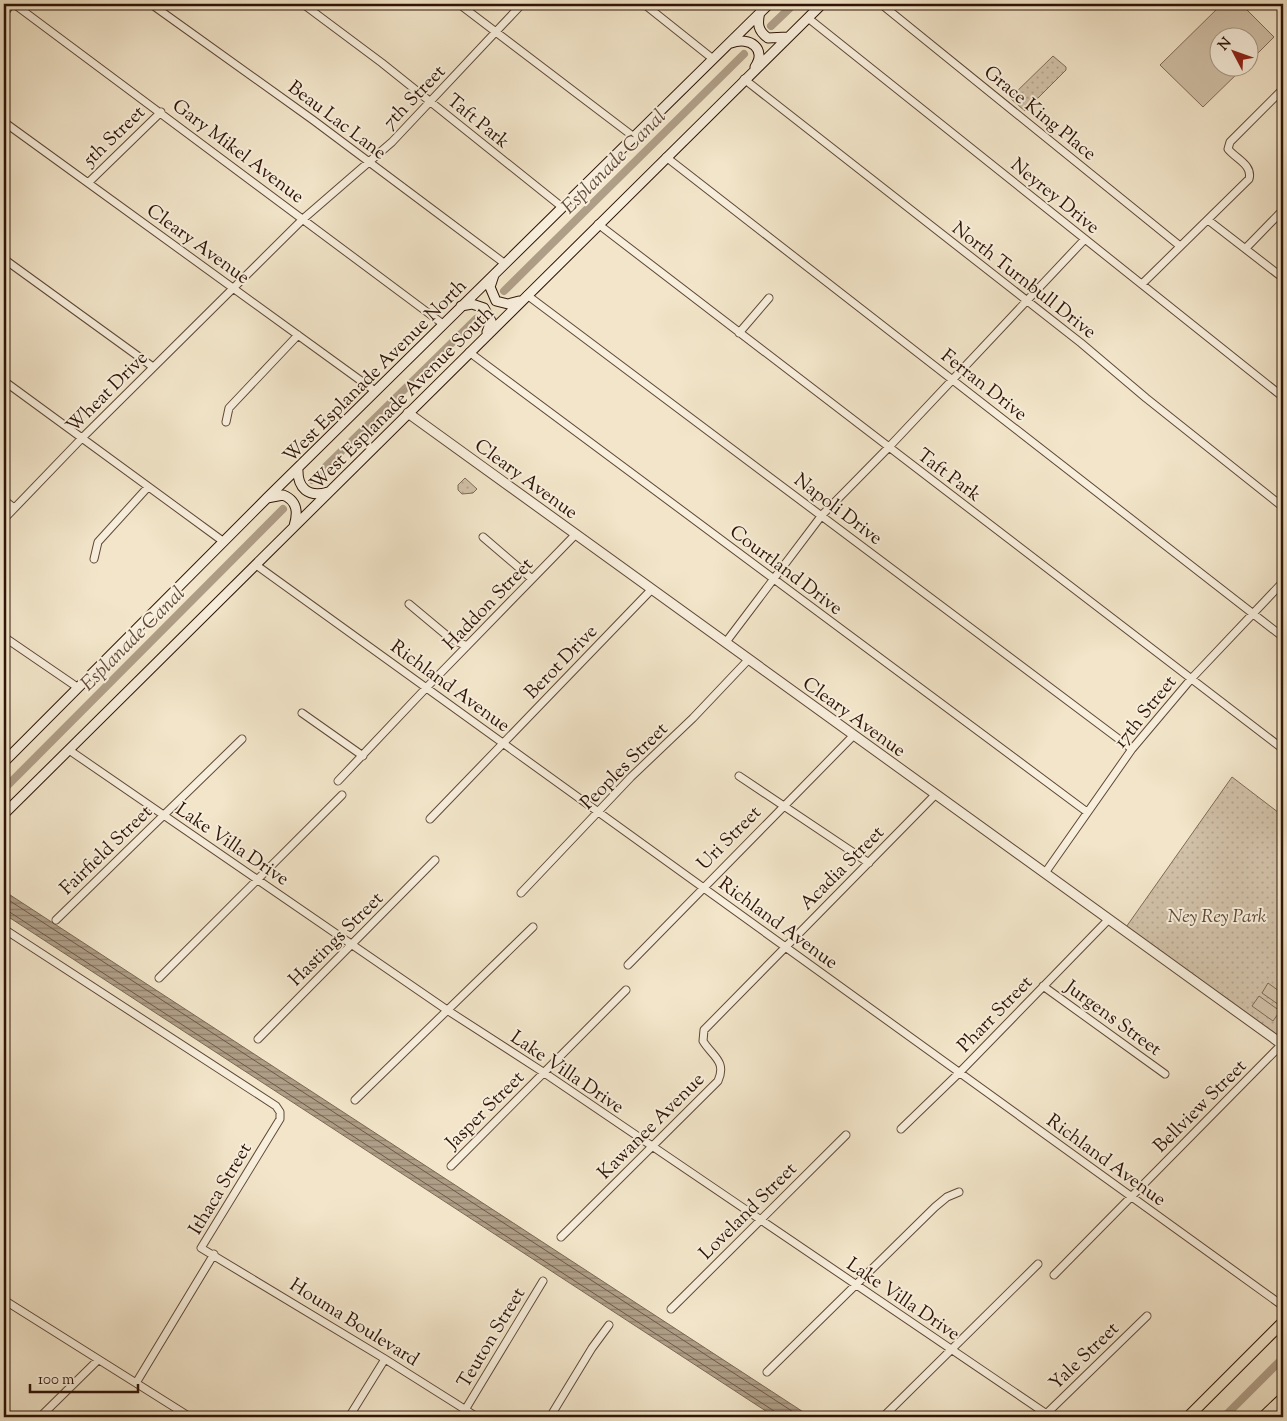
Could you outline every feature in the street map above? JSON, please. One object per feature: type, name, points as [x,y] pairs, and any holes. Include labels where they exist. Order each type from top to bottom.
[{"type":"main road","name":"West Esplanade Avenue North","points":[[4,762],[442,324],[769,4]]},
{"type":"main road","name":"West Esplanade Avenue South","points":[[4,814],[744,79],[822,4]]},
{"type":"main road","points":[[760,12],[758,23],[763,34],[768,38],[788,36]]},
{"type":"main road","points":[[730,43],[741,39],[752,42],[757,49],[758,56],[758,63],[754,70]]},
{"type":"main road","points":[[495,272],[490,287],[496,301],[508,304],[524,298]]},
{"type":"main road","points":[[461,306],[472,304],[484,308],[491,321],[486,335]]},
{"type":"main road","name":"Cleary Avenue","points":[[408,413],[1283,1045]]},
{"type":"main road","points":[[298,468],[298,478],[303,489],[311,494],[328,492]]},
{"type":"main road","points":[[267,498],[276,494],[283,495],[294,502],[296,509],[294,526]]},
{"type":"main road","points":[[1188,1417],[1283,1322]]},
{"type":"main road","points":[[1268,1337],[1283,1331]]},
{"type":"main road","points":[[1264,1417],[1283,1398]]},
{"type":"street","points":[[4,14],[13,4]]},
{"type":"street","name":"Gary Mikel Avenue","points":[[13,4],[161,112],[442,324]]},
{"type":"street","name":"Beau Lac Lane","points":[[151,4],[313,120],[504,263]]},
{"type":"street","name":"Taft Park","points":[[303,4],[562,207]]},
{"type":"street","points":[[459,4],[634,137]]},
{"type":"street","name":"7th Street","points":[[234,288],[303,219],[368,162],[430,102],[522,4]]},
{"type":"street","points":[[644,4],[713,59]]},
{"type":"street","name":"Grace King Place","points":[[881,4],[1180,246]]},
{"type":"street","name":"Neyrey Drive","points":[[808,18],[1283,398]]},
{"type":"street","name":"North Turnbull Drive","points":[[744,79],[1026,301],[1283,507]]},
{"type":"street","points":[[1142,284],[1250,179],[1251,173],[1248,167],[1228,149],[1230,142],[1283,89]]},
{"type":"street","name":"5th Street","points":[[89,182],[161,112]]},
{"type":"street","name":"Cleary Avenue","points":[[4,122],[375,391]]},
{"type":"street","name":"Ferran Drive","points":[[666,157],[1283,637]]},
{"type":"street","points":[[1246,248],[1283,210]]},
{"type":"street","points":[[1208,220],[1283,278]]},
{"type":"street","name":"Taft Park","points":[[598,224],[1283,749]]},
{"type":"street","points":[[726,642],[822,515],[889,447],[1085,239]]},
{"type":"street","points":[[4,259],[153,367]]},
{"type":"street","name":"Wheat Drive","points":[[4,519],[82,438],[234,288]]},
{"type":"street","name":"Napoli Drive","points":[[524,298],[822,515],[1132,748]]},
{"type":"street","points":[[739,332],[769,298]]},
{"type":"street","points":[[226,422],[229,408],[298,334]]},
{"type":"street","name":"Courtland Drive","points":[[469,352],[1086,812]]},
{"type":"street","points":[[4,381],[224,542]]},
{"type":"street","points":[[94,559],[98,542],[148,487]]},
{"type":"street","points":[[4,500],[14,508]]},
{"type":"street","name":"Haddon Street","points":[[338,781],[576,534]]},
{"type":"street","points":[[483,537],[532,579]]},
{"type":"street","name":"Richland Avenue","points":[[256,565],[1283,1306]]},
{"type":"street","name":"17th Street","points":[[1045,873],[1132,748],[1191,679],[1283,582]]},
{"type":"street","name":"Berot Drive","points":[[430,820],[652,589]]},
{"type":"street","points":[[409,604],[451,639],[467,646]]},
{"type":"street","points":[[4,637],[77,687]]},
{"type":"street","name":"Peoples Street","points":[[521,894],[599,811],[693,718],[749,659]]},
{"type":"street","points":[[302,713],[362,756]]},
{"type":"street","name":"Uri Street","points":[[628,965],[702,887],[854,735]]},
{"type":"street","name":"Fairfield Street","points":[[56,920],[242,739]]},
{"type":"street","name":"Lake Villa Drive","points":[[69,750],[447,1010],[543,1072],[1046,1416]]},
{"type":"street","points":[[739,776],[869,863]]},
{"type":"street","name":"Acadia Street","points":[[706,1028],[936,794]]},
{"type":"street","points":[[159,978],[342,796]]},
{"type":"street","name":"Hastings Street","points":[[258,1039],[435,860]]},
{"type":"street","name":"Pharr Street","points":[[901,1129],[959,1073],[1109,919]]},
{"type":"street","points":[[355,1100],[533,927]]},
{"type":"street","name":"Ithaca Street","points":[[4,929],[276,1106],[280,1112],[280,1119],[201,1248],[214,1254],[136,1383]]},
{"type":"street","name":"Jurgens Street","points":[[1044,986],[1165,1074]]},
{"type":"street","name":"Jasper Street","points":[[451,1166],[626,990]]},
{"type":"street","name":"Kawanee Avenue","points":[[561,1237],[718,1081],[722,1073],[719,1059],[703,1041],[706,1028]]},
{"type":"street","name":"Bellview Street","points":[[1054,1275],[1283,1045]]},
{"type":"street","name":"Loveland Street","points":[[671,1309],[846,1134]]},
{"type":"street","points":[[767,1372],[935,1207],[958,1192]]},
{"type":"street","name":"Houma Boulevard","points":[[214,1254],[477,1417]]},
{"type":"street","points":[[883,1417],[1038,1264]]},
{"type":"street","name":"Teuton Street","points":[[465,1410],[543,1281]]},
{"type":"street","points":[[4,1300],[190,1417]]},
{"type":"street","name":"Yale Street","points":[[1046,1416],[1147,1316]]},
{"type":"street","points":[[550,1417],[592,1348],[609,1326]]},
{"type":"street","points":[[349,1417],[385,1359]]},
{"type":"street","points":[[40,1417],[98,1360]]},
{"type":"green space","points":[[1222,4],[1241,4],[1274,37],[1260,51],[1260,28],[1210,28],[1210,78],[1233,78],[1203,107],[1160,65]]},
{"type":"green space","points":[[1053,56],[1066,67],[1066,70],[1025,111],[1010,98]]},
{"type":"green space","points":[[465,478],[477,489],[473,493],[462,494],[458,490],[458,485]]},
{"type":"green space","name":"Ney Rey Park","points":[[1232,777],[1283,816],[1283,1045],[1124,930]]},
{"type":"green space","points":[[1268,983],[1283,994],[1282,1007],[1262,993]]},
{"type":"green space","points":[[1259,996],[1280,1011],[1273,1021],[1252,1006]]},
{"type":"water","points":[[4,891],[811,1417],[775,1417],[4,914]]},
{"type":"waterway","name":"Esplanade Canal","points":[[771,26],[794,4]]},
{"type":"waterway","name":"Esplanade Canal","points":[[504,291],[744,54]]},
{"type":"waterway","name":"Esplanade Canal","points":[[312,480],[476,319]]},
{"type":"waterway","name":"Esplanade Canal","points":[[4,789],[283,509]]},
{"type":"waterway","points":[[1224,1417],[1283,1358]]}]
